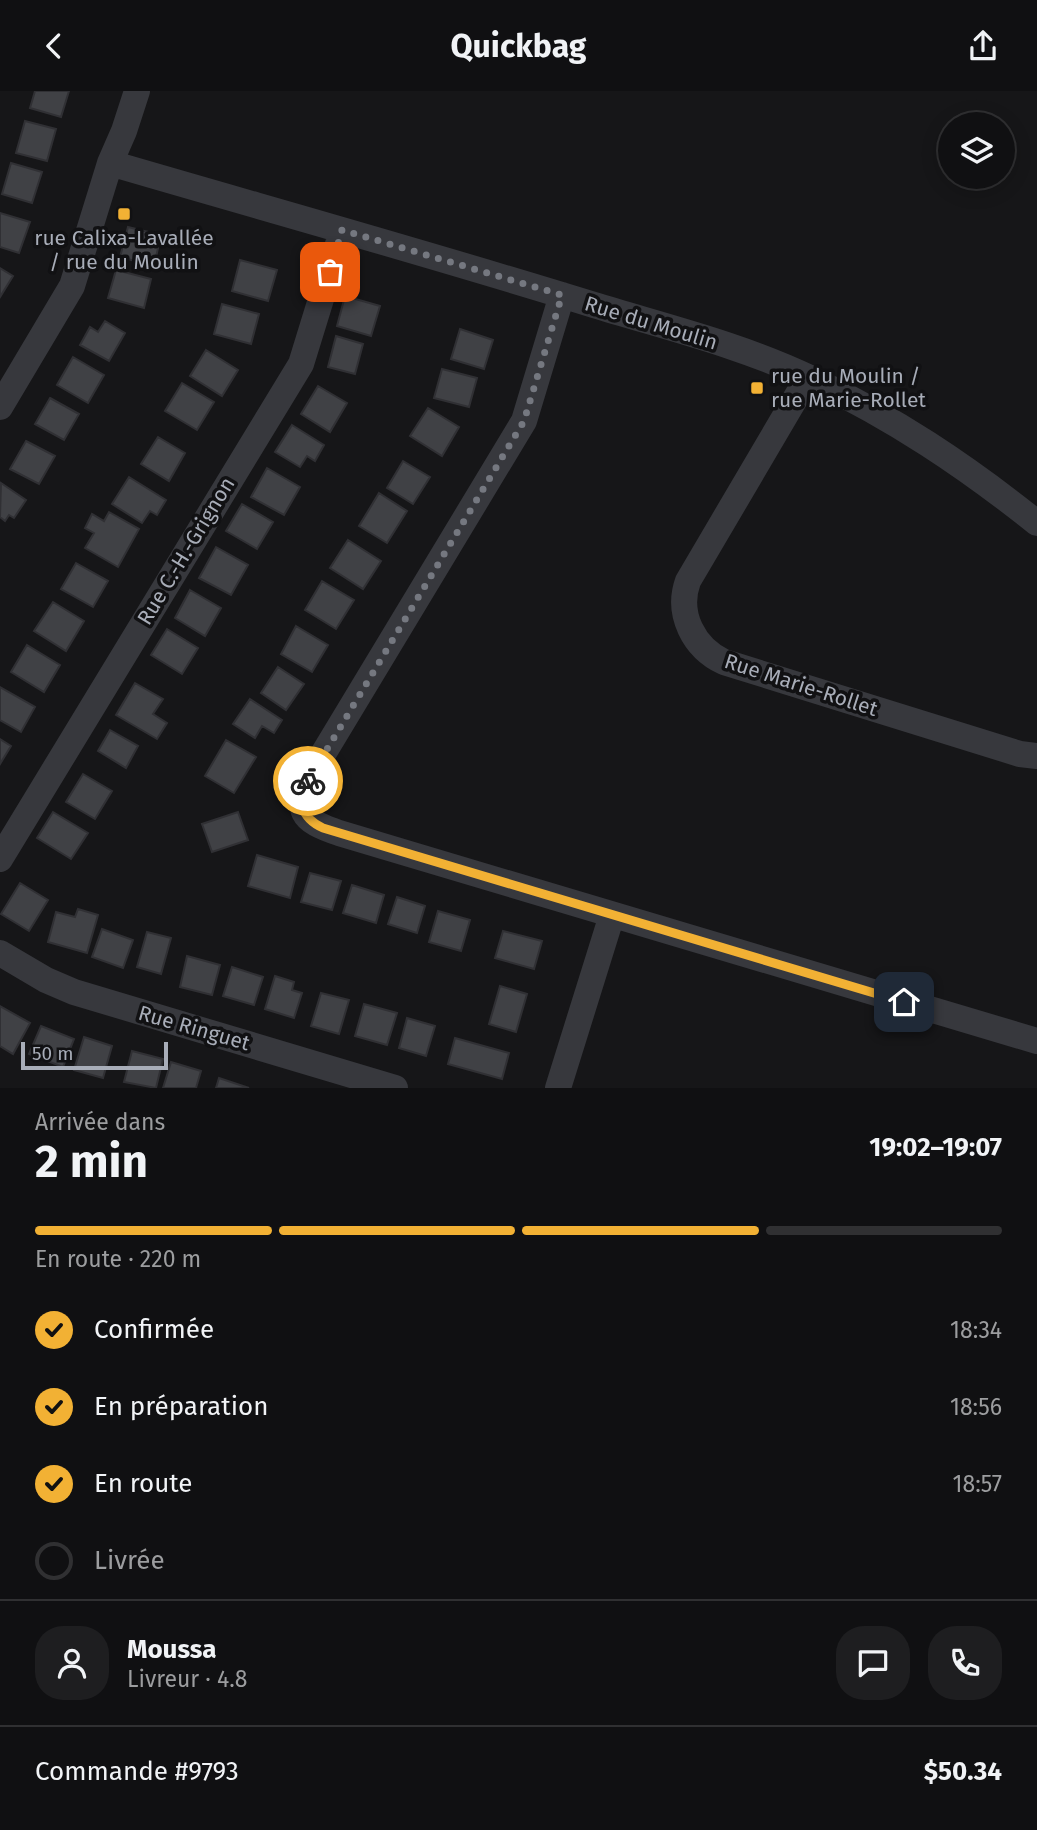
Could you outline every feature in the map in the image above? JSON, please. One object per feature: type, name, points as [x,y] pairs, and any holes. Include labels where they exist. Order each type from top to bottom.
[{"type":"street","points":[[0,407],[72,286],[110,163],[137,91]]},
{"type":"street","name":"Rue du Moulin","points":[[110,163],[562,295],[753,354],[808,377],[915,434],[977,476],[1037,523]]},
{"type":"street","name":"Rue C.-H.-Grignon","points":[[0,859],[301,364],[342,230]]},
{"type":"street","points":[[562,295],[524,421],[304,788],[302,801],[309,818],[323,828],[1037,1041]]},
{"type":"street","name":"Rue Marie-Rollet","points":[[808,377],[688,581],[684,593],[684,608],[692,635],[703,648],[724,662],[1020,754],[1037,755]]},
{"type":"street","points":[[558,1088],[612,915]]},
{"type":"street","name":"Rue Ringuet","points":[[0,953],[34,974],[74,992],[395,1088]]},
{"type":"building","points":[[35,91],[69,91],[61,117],[30,108]]},
{"type":"building","points":[[25,121],[56,129],[47,161],[16,153]]},
{"type":"building","points":[[11,163],[42,172],[32,203],[2,194]]},
{"type":"building","points":[[0,213],[30,222],[19,253],[0,247]]},
{"type":"building","points":[[128,227],[161,235],[154,266],[120,257]]},
{"type":"building","points":[[240,260],[277,270],[268,301],[232,291]]},
{"type":"building","points":[[0,268],[13,276],[0,297]]},
{"type":"building","points":[[116,270],[151,279],[144,308],[108,298]]},
{"type":"building","points":[[345,296],[380,306],[371,336],[337,326]]},
{"type":"building","points":[[222,304],[259,314],[251,344],[214,334]]},
{"type":"building","points":[[105,321],[125,333],[109,361],[80,345],[90,327],[98,332]]},
{"type":"building","points":[[460,329],[493,340],[484,369],[451,359]]},
{"type":"building","points":[[336,336],[363,344],[355,374],[328,367]]},
{"type":"building","points":[[206,350],[238,370],[222,396],[190,376]]},
{"type":"building","points":[[73,357],[104,375],[88,403],[57,385]]},
{"type":"building","points":[[442,369],[477,378],[469,407],[434,398]]},
{"type":"building","points":[[182,383],[214,402],[197,430],[165,411]]},
{"type":"building","points":[[318,386],[347,403],[330,432],[301,414]]},
{"type":"building","points":[[50,398],[79,414],[64,440],[35,424]]},
{"type":"building","points":[[428,408],[459,427],[442,456],[410,436]]},
{"type":"building","points":[[292,425],[324,445],[315,461],[307,456],[300,467],[275,452]]},
{"type":"building","points":[[158,437],[185,453],[169,481],[141,464]]},
{"type":"building","points":[[26,441],[55,456],[39,484],[10,469]]},
{"type":"building","points":[[403,461],[430,477],[413,504],[387,488]]},
{"type":"building","points":[[267,468],[300,487],[284,515],[251,497]]},
{"type":"building","points":[[129,477],[166,500],[157,515],[150,511],[142,523],[112,504]]},
{"type":"building","points":[[1,483],[26,500],[14,518],[9,515],[5,521],[0,517]]},
{"type":"building","points":[[379,493],[407,511],[387,543],[359,526]]},
{"type":"building","points":[[242,504],[273,522],[257,549],[226,531]]},
{"type":"building","points":[[109,512],[139,529],[118,567],[85,548],[94,533],[85,528],[92,514],[104,521]]},
{"type":"building","points":[[348,540],[381,561],[363,589],[330,568]]},
{"type":"building","points":[[216,547],[248,565],[231,595],[199,578]]},
{"type":"building","points":[[76,563],[108,581],[93,607],[61,589]]},
{"type":"building","points":[[322,581],[354,600],[336,629],[305,610]]},
{"type":"building","points":[[190,590],[221,608],[205,636],[175,618]]},
{"type":"building","points":[[53,602],[84,621],[66,651],[34,631]]},
{"type":"building","points":[[296,626],[328,645],[312,672],[281,654]]},
{"type":"building","points":[[167,629],[198,648],[182,674],[151,655]]},
{"type":"building","points":[[27,645],[60,665],[44,692],[11,672]]},
{"type":"building","points":[[278,667],[304,684],[286,710],[261,693]]},
{"type":"building","points":[[135,683],[163,699],[153,714],[167,723],[157,739],[116,715]]},
{"type":"building","points":[[0,687],[35,707],[21,732],[0,720]]},
{"type":"building","points":[[250,699],[282,720],[274,733],[262,726],[255,738],[233,724]]},
{"type":"building","points":[[110,730],[138,746],[126,768],[98,751]]},
{"type":"building","points":[[0,739],[11,746],[0,764]]},
{"type":"building","points":[[226,740],[256,757],[234,793],[205,776]]},
{"type":"building","points":[[83,774],[112,791],[95,819],[66,802]]},
{"type":"building","points":[[53,812],[88,833],[71,859],[37,838]]},
{"type":"building","points":[[238,812],[248,840],[212,852],[202,824]]},
{"type":"building","points":[[257,855],[298,867],[290,898],[248,886]]},
{"type":"building","points":[[310,873],[341,881],[332,910],[301,902]]},
{"type":"building","points":[[20,883],[48,900],[29,931],[1,914]]},
{"type":"building","points":[[352,885],[384,895],[376,923],[343,913]]},
{"type":"building","points":[[397,897],[425,906],[417,933],[388,924]]},
{"type":"building","points":[[78,909],[98,915],[87,953],[48,942],[56,912],[75,917]]},
{"type":"building","points":[[438,911],[470,920],[461,951],[429,942]]},
{"type":"building","points":[[102,929],[133,940],[123,968],[92,957]]},
{"type":"building","points":[[503,931],[542,941],[534,969],[495,958]]},
{"type":"building","points":[[147,932],[171,938],[161,974],[137,967]]},
{"type":"building","points":[[187,956],[220,965],[212,995],[180,987]]},
{"type":"building","points":[[232,967],[263,977],[254,1005],[223,996]]},
{"type":"building","points":[[275,976],[294,982],[292,990],[302,993],[294,1018],[265,1009]]},
{"type":"building","points":[[500,986],[527,994],[516,1032],[489,1024]]},
{"type":"building","points":[[321,993],[349,1000],[339,1034],[311,1026]]},
{"type":"building","points":[[364,1004],[397,1013],[387,1045],[355,1036]]},
{"type":"building","points":[[0,1006],[30,1023],[13,1054],[0,1046]]},
{"type":"building","points":[[407,1018],[435,1026],[426,1056],[399,1048]]},
{"type":"building","points":[[41,1026],[74,1039],[63,1067],[29,1054]]},
{"type":"building","points":[[84,1037],[112,1046],[103,1078],[74,1070]]},
{"type":"building","points":[[455,1038],[509,1053],[502,1079],[448,1064]]},
{"type":"building","points":[[132,1051],[163,1059],[156,1088],[124,1082]]},
{"type":"building","points":[[171,1062],[201,1071],[196,1088],[163,1088]]},
{"type":"building","points":[[219,1078],[249,1088],[216,1088]]},
{"type":"way so far","points":[[308,781],[519,431],[562,295],[342,230],[330,272]]},
{"type":"place","name":"rue Calixa-Lavallée / rue du Moulin","points":[[124,214]]},
{"type":"place","name":"rue du Moulin / rue Marie-Rollet","points":[[757,388]]},
{"type":"route","points":[[308,781],[301,797],[304,810],[315,824],[323,828],[904,1002]]}]
